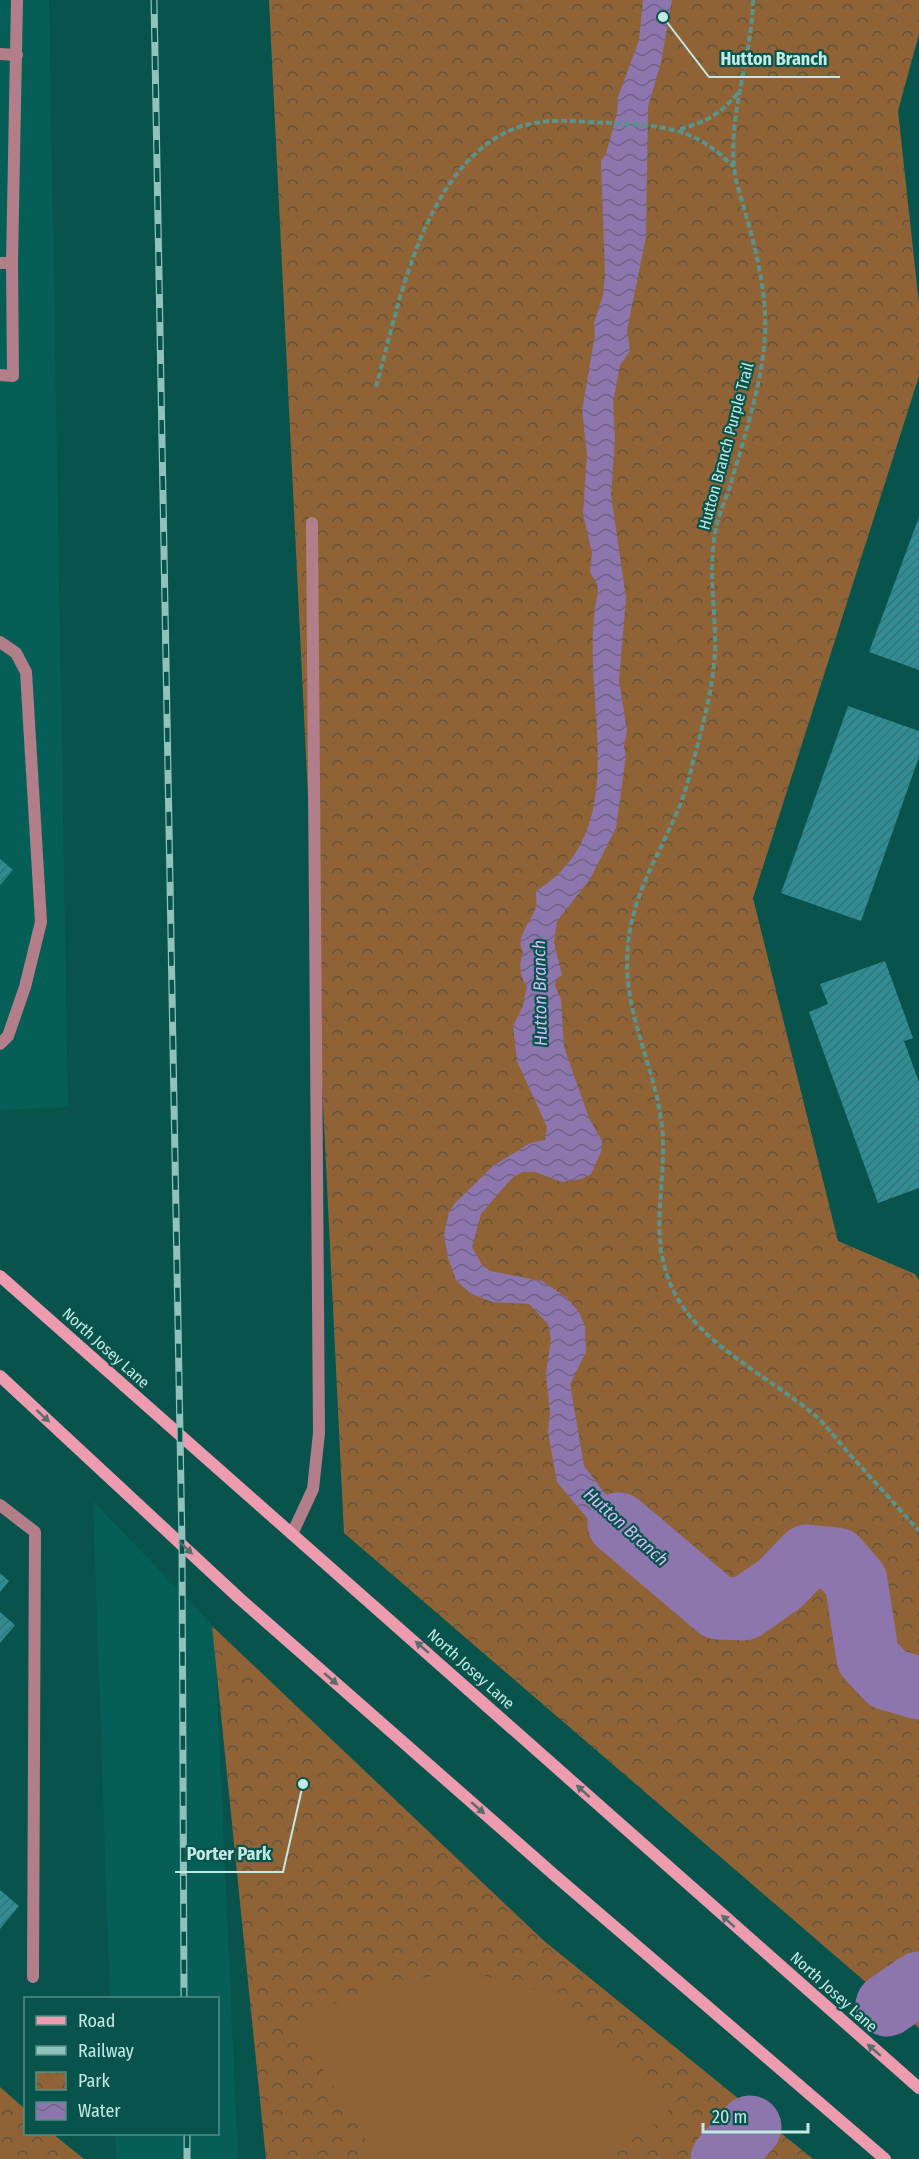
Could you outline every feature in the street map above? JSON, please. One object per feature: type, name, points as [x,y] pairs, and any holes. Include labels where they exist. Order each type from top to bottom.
[{"type":"main road","name":"North Josey Lane","points":[[0,1276],[464,1683],[580,1789],[919,2088]]},
{"type":"main road","points":[[0,1286],[30,1303]]},
{"type":"main road","points":[[0,1376],[248,1606],[570,1889],[885,2159]]},
{"type":"lane","points":[[0,375],[13,376],[6,263],[18,0]]},
{"type":"lane","points":[[0,54],[16,54]]},
{"type":"lane","points":[[292,1534],[313,1489],[319,1432],[312,523]]},
{"type":"lane","points":[[0,642],[16,653],[26,672],[41,922],[25,987],[8,1036],[0,1044]]},
{"type":"lane","points":[[0,1505],[35,1532],[33,1977]]},
{"type":"path","name":"Hutton Branch Purple Trail","points":[[753,0],[753,27],[738,93],[734,168],[756,251],[766,314],[764,349],[731,482],[715,531],[712,558],[715,652],[711,690],[689,781],[678,813],[643,879],[631,920],[627,961],[629,995],[654,1083],[662,1129],[658,1241],[664,1268],[675,1296],[693,1319],[741,1362],[817,1416],[919,1531]]},
{"type":"path","points":[[678,130],[704,122],[722,112],[738,93]]},
{"type":"path","points":[[376,387],[416,252],[448,186],[465,165],[485,147],[511,130],[534,123],[557,121],[615,123],[678,130],[702,140],[719,151],[734,168]]},
{"type":"shaded area","points":[[0,0],[49,0],[68,1107],[0,1110]]},
{"type":"shaded area","points":[[93,1501],[214,1627],[238,2159],[116,2159],[115,2135],[219,2135],[219,1997],[110,1997]]},
{"type":"green space","points":[[269,0],[919,0],[919,34],[898,111],[919,304],[919,376],[753,898],[838,1241],[915,1274],[919,1280],[919,2028],[344,1533]]},
{"type":"green space","points":[[212,1626],[543,1940],[813,2159],[266,2159]]},
{"type":"green space","points":[[463,1972],[517,1983],[564,2004],[585,2019],[624,2054],[671,2115],[592,2159],[378,2159],[297,2028],[347,1996],[413,1979]]},
{"type":"green space","points":[[0,2087],[24,2108],[24,2135],[54,2135],[84,2159],[0,2159]]},
{"type":"water","points":[[643,0],[672,0],[661,62],[648,107],[646,237],[627,330],[630,351],[620,365],[613,403],[615,438],[611,495],[626,598],[619,681],[627,730],[624,747],[626,756],[616,828],[590,879],[557,921],[554,943],[562,975],[556,979],[555,985],[561,1000],[564,1047],[589,1118],[602,1141],[601,1152],[591,1174],[581,1179],[562,1182],[535,1172],[522,1172],[512,1178],[481,1214],[472,1247],[482,1265],[490,1271],[542,1281],[567,1298],[579,1312],[585,1326],[586,1352],[570,1384],[584,1466],[630,1526],[667,1543],[697,1566],[669,1600],[649,1584],[635,1567],[603,1537],[557,1482],[548,1432],[550,1412],[546,1374],[551,1339],[548,1324],[529,1304],[492,1302],[470,1293],[456,1280],[448,1258],[444,1235],[449,1212],[455,1203],[493,1166],[530,1143],[545,1140],[547,1127],[517,1061],[513,1026],[523,1006],[527,986],[520,970],[523,952],[521,940],[536,906],[536,891],[568,864],[587,831],[596,794],[598,754],[593,631],[598,593],[597,584],[590,572],[592,553],[583,514],[587,455],[582,410],[595,335],[594,323],[603,295],[605,275],[601,161],[606,154],[617,113],[618,97],[639,40]]},
{"type":"building","points":[[919,517],[919,670],[869,652]]},
{"type":"building","points":[[848,706],[919,731],[919,757],[861,921],[781,893]]},
{"type":"building","points":[[0,859],[13,870],[0,885]]},
{"type":"building","points":[[885,961],[913,1038],[904,1041],[919,1082],[919,1188],[878,1203],[809,1012],[828,1004],[820,984]]},
{"type":"building","points":[[0,1573],[9,1581],[0,1592]]},
{"type":"building","points":[[0,1612],[15,1625],[0,1643]]},
{"type":"building","points":[[0,1890],[19,1906],[0,1929]]},
{"type":"waterway","name":"Hutton Branch","points":[[619,1524],[718,1608],[744,1609],[780,1584],[807,1556],[837,1559],[856,1581],[868,1658],[888,1679],[919,1688]]},
{"type":"waterway","name":"Hutton Branch","points":[[887,2005],[919,1983]]},
{"type":"waterway","name":"Hutton Branch","points":[[722,2159],[750,2127]]},
{"type":"railway","points":[[154,0],[182,1544],[184,1997]]},
{"type":"railway","points":[[187,2135],[187,2159]]},
{"type":"place","name":"Hutton Branch","points":[[663,17]]},
{"type":"place","name":"Porter Park","points":[[303,1784]]}]
